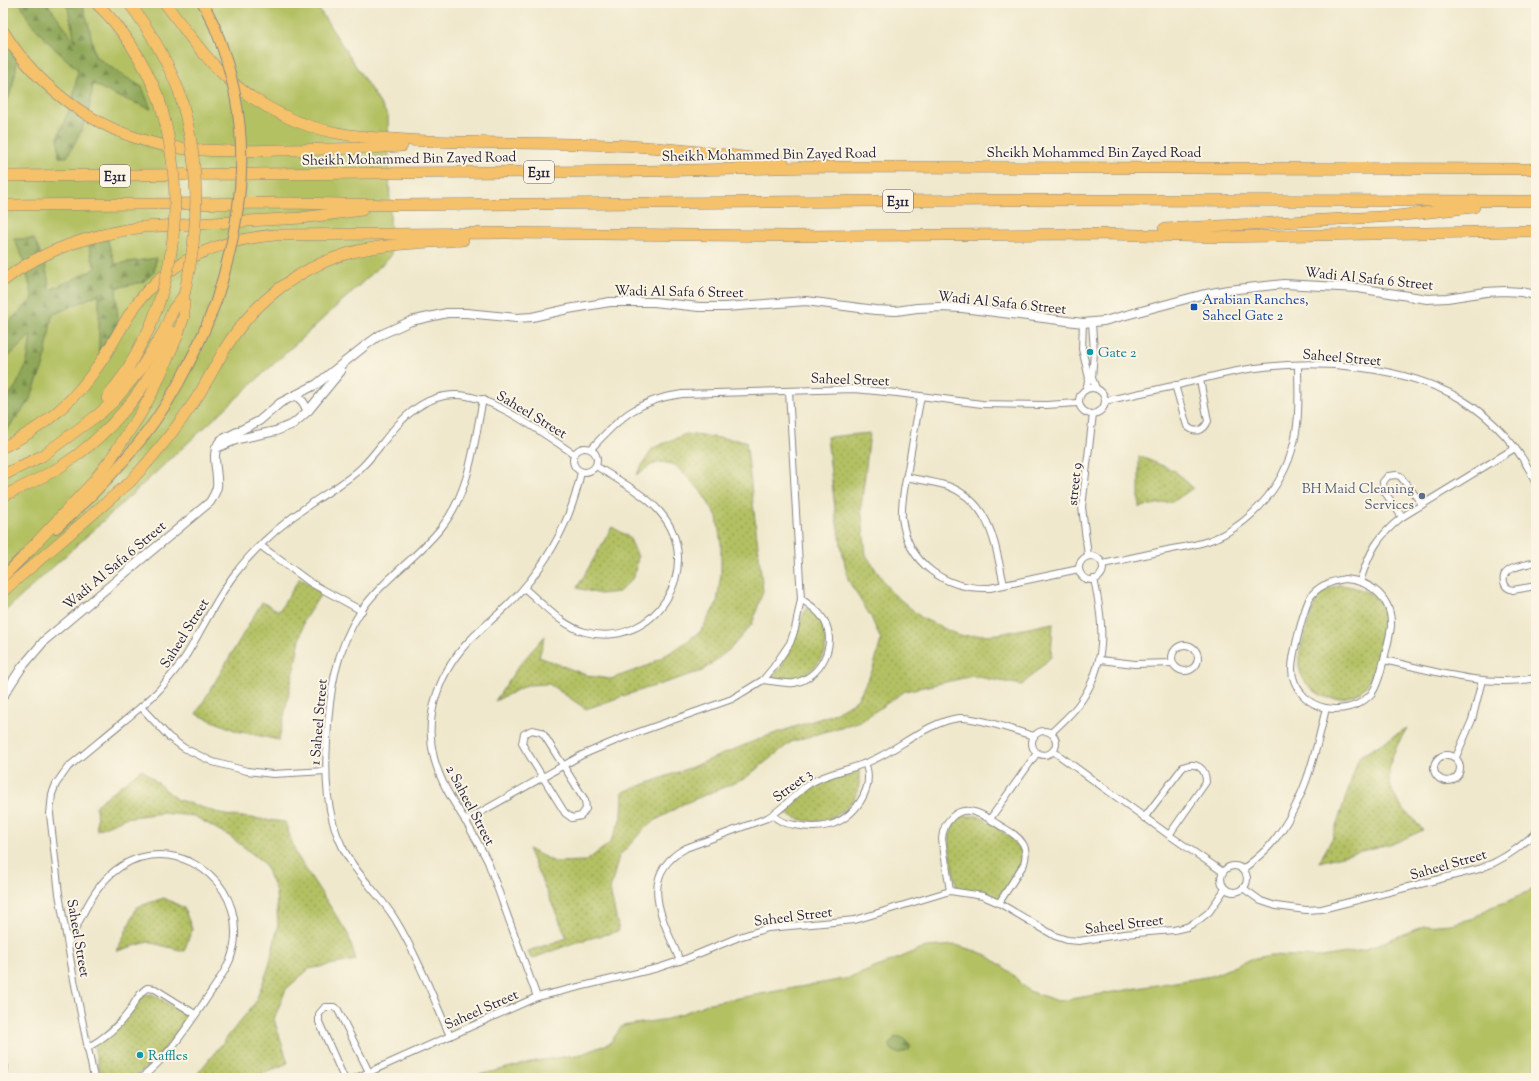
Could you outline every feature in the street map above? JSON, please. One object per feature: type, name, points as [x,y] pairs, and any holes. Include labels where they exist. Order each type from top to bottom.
[{"type":"highway","points":[[82,425],[105,400],[126,372],[150,326],[159,305],[167,275],[174,237],[175,214],[173,159],[166,121],[159,99],[148,72],[134,47],[116,24],[96,3]]},
{"type":"highway","points":[[24,556],[92,482],[126,437],[154,389],[170,334],[174,310],[184,295],[193,250],[196,220],[196,189],[191,136],[179,91],[168,65],[155,40],[129,3]]},
{"type":"highway","points":[[165,3],[213,66],[246,94],[284,116],[318,129],[346,135],[437,143],[579,144],[717,153],[817,167]]},
{"type":"highway","points":[[3,32],[27,65],[45,83],[84,114],[129,136],[153,143],[190,149],[227,151],[368,149],[437,143]]},
{"type":"highway","name":"Sheikh Mohammed Bin Zayed Road","points":[[3,176],[649,171],[817,167],[1536,169]]},
{"type":"highway","name":"E311","points":[[3,205],[287,203],[396,205],[1026,200],[1536,201]]},
{"type":"highway","points":[[1102,234],[1396,216],[1524,201]]},
{"type":"highway","points":[[3,281],[27,265],[54,251],[94,236],[119,231],[143,227],[319,216],[396,205]]},
{"type":"highway","points":[[3,447],[33,430],[72,398],[88,380],[129,316],[149,289],[174,268],[203,251],[232,241],[274,235],[503,233],[790,236],[1102,234],[1224,237],[1536,231]]},
{"type":"highway","points":[[3,591],[130,482],[182,420],[238,330],[259,306],[279,288],[312,268],[330,260],[355,252],[388,246],[467,240],[503,233]]},
{"type":"highway","points":[[3,475],[42,456],[82,425],[99,414],[127,386],[147,359],[170,334]]},
{"type":"highway","points":[[3,496],[60,466],[78,454],[110,427],[133,400],[149,377],[170,334]]},
{"type":"main road","points":[[3,577],[24,556],[104,484],[128,457],[170,398],[188,366],[216,301],[235,230],[241,183],[242,160],[240,121],[236,91],[230,69],[214,25],[203,3]]},
{"type":"street","name":"Wadi Al Safa 6 Street","points":[[3,696],[22,667],[37,648],[210,502],[217,487],[216,448],[221,440],[259,421],[280,403],[317,384],[366,345],[395,327],[429,316],[466,313],[517,318],[532,317],[610,302],[654,302],[699,307],[726,307],[806,301],[855,308],[896,311],[939,307],[1092,323],[1208,294],[1256,286],[1284,284],[1358,288],[1428,299],[1504,291],[1536,295]]},
{"type":"street","points":[[1083,323],[1083,356],[1090,369],[1093,382],[1096,388],[1102,393],[1105,401],[1105,405],[1100,411],[1092,414],[1085,413],[1078,403],[1080,395],[1086,389],[1089,378],[1090,369],[1094,352],[1092,323]]},
{"type":"street","points":[[1083,335],[1093,335]]},
{"type":"street","name":"Wadi Al Safa 6 Street","points":[[216,448],[238,439],[285,428],[297,421],[308,411],[353,356]]},
{"type":"street","points":[[1103,564],[1208,541],[1230,529],[1249,516],[1265,500],[1278,482],[1289,462],[1297,432],[1298,365]]},
{"type":"street","name":"Saheel Street","points":[[1105,401],[1256,368],[1321,365],[1370,370],[1418,381],[1441,389],[1462,400],[1482,414],[1500,430],[1526,464],[1536,484]]},
{"type":"street","points":[[1175,385],[1187,426],[1190,429],[1199,431],[1207,426],[1208,421],[1200,380]]},
{"type":"street","points":[[1086,389],[1096,388]]},
{"type":"street","name":"Saheel Street","points":[[591,449],[620,419],[637,408],[656,399],[682,394],[810,389],[854,389],[876,390],[963,402],[1006,405],[1078,403]]},
{"type":"street","points":[[465,821],[542,778],[562,765],[622,738],[732,699],[763,680],[778,662],[790,643],[795,629],[801,599],[789,391]]},
{"type":"street","points":[[296,395],[304,402],[308,411]]},
{"type":"street","name":"Saheel Street","points":[[94,1078],[87,1048],[59,894],[52,841],[50,814],[52,794],[56,784],[68,767],[141,707],[173,674],[186,656],[231,580],[261,546],[295,516],[330,492],[362,466],[394,428],[417,408],[430,400],[443,396],[457,395],[483,399],[511,414],[574,454]]},
{"type":"street","points":[[921,397],[903,492],[902,517],[910,542],[924,564],[943,579],[966,587],[984,588],[1079,569]]},
{"type":"street","name":"1 Saheel Street","points":[[450,1036],[404,934],[386,906],[359,874],[342,847],[336,831],[331,813],[326,771],[329,704],[332,685],[342,647],[351,628],[362,611],[383,585],[430,540],[450,514],[464,484],[483,399]]},
{"type":"street","name":"street 9","points":[[1088,556],[1082,507],[1092,414]]},
{"type":"street","points":[[259,421],[266,432]]},
{"type":"street","points":[[583,448],[591,449],[594,451],[598,459],[596,466],[590,472],[581,472],[573,462],[574,454],[583,448]]},
{"type":"street","points":[[1360,581],[1371,551],[1379,538],[1390,526],[1422,504],[1515,448]]},
{"type":"street","points":[[524,588],[571,626],[586,632],[602,634],[618,633],[633,629],[659,610],[668,597],[675,583],[678,567],[678,551],[674,536],[667,521],[648,500],[596,466]]},
{"type":"street","name":"2 Saheel Street","points":[[537,997],[495,881],[479,844],[444,786],[434,758],[431,744],[431,728],[436,695],[451,663],[462,648],[502,612],[524,588],[554,547],[569,517],[581,472]]},
{"type":"street","points":[[1402,517],[1384,491],[1383,482],[1388,476],[1400,476],[1422,504]]},
{"type":"street","points":[[906,477],[947,486],[959,491],[978,507],[986,517],[991,529],[1004,585]]},
{"type":"street","points":[[261,546],[311,583],[362,611]]},
{"type":"street","points":[[1088,556],[1095,556],[1099,558],[1103,564],[1103,572],[1101,575],[1090,580],[1083,577],[1079,569],[1081,561],[1088,556]]},
{"type":"street","points":[[1536,562],[1508,570],[1503,581],[1505,585],[1513,590],[1536,586]]},
{"type":"street","points":[[1051,734],[1081,701],[1090,686],[1100,660],[1102,636],[1098,598],[1094,579]]},
{"type":"street","points":[[1345,579],[1360,581],[1373,588],[1380,594],[1389,611],[1391,625],[1384,660],[1377,684],[1372,692],[1364,699],[1346,708],[1326,708],[1309,701],[1297,687],[1293,678],[1293,660],[1305,611],[1312,596],[1326,583],[1345,579]]},
{"type":"street","points":[[763,680],[794,682],[808,677],[821,666],[828,652],[829,636],[824,621],[815,608],[801,599]]},
{"type":"street","points":[[1181,646],[1186,646],[1193,649],[1198,656],[1198,660],[1194,667],[1186,671],[1178,669],[1173,663],[1172,659],[1175,651],[1181,646]]},
{"type":"street","points":[[1100,660],[1136,664],[1173,663]]},
{"type":"street","points":[[1384,660],[1482,680],[1510,681],[1536,678]]},
{"type":"street","points":[[1456,757],[1452,755],[1444,755],[1436,760],[1434,768],[1437,776],[1441,779],[1449,781],[1457,777],[1461,769],[1456,757],[1472,720],[1482,680]]},
{"type":"street","points":[[141,707],[169,736],[184,748],[213,762],[247,771],[273,774],[326,771]]},
{"type":"street","points":[[1242,870],[1271,845],[1282,830],[1297,804],[1312,765],[1326,708]]},
{"type":"street","name":"Street 3","points":[[680,961],[657,899],[656,889],[658,878],[663,869],[669,860],[677,853],[686,848],[759,822],[773,815],[809,784],[833,773],[875,759],[939,723],[961,718],[974,719],[1034,736]]},
{"type":"street","points":[[532,730],[541,732],[562,765],[586,805],[586,809],[581,816],[577,818],[568,816],[542,778],[522,743],[524,734],[528,731],[532,730]]},
{"type":"street","points":[[1044,731],[1051,734],[1054,736],[1056,744],[1053,751],[1044,755],[1037,753],[1034,750],[1032,743],[1034,736],[1037,733],[1044,731]]},
{"type":"street","points":[[1053,751],[1144,818],[1223,872]]},
{"type":"street","points":[[990,819],[1037,753]]},
{"type":"street","points":[[773,815],[782,823],[800,826],[829,825],[842,819],[860,801],[866,790],[869,778],[865,763]]},
{"type":"street","points":[[1144,818],[1183,767],[1188,764],[1200,766],[1204,770],[1206,782],[1169,835]]},
{"type":"street","points":[[950,891],[942,832],[945,824],[950,818],[965,811],[973,811],[990,819],[1019,839],[1026,851],[1024,864],[999,903]]},
{"type":"street","name":"Saheel Street","points":[[1243,888],[1261,901],[1276,906],[1306,910],[1330,907],[1479,869],[1496,863],[1511,854],[1536,832]]},
{"type":"street","points":[[68,944],[87,907],[110,874],[122,866],[143,858],[165,855],[194,863],[212,876],[226,893],[235,921],[234,946],[230,959],[224,972],[196,1014],[165,1056],[141,1078]]},
{"type":"street","points":[[1234,867],[1242,870],[1246,877],[1243,888],[1232,892],[1223,886],[1221,879],[1223,872],[1226,869],[1234,867]]},
{"type":"street","name":"Saheel Street","points":[[356,1078],[537,997],[658,968],[680,961],[752,932],[784,926],[855,920],[950,891],[983,896],[999,903],[1055,936],[1066,940],[1079,941],[1124,934],[1174,930],[1187,927],[1209,912],[1226,889]]},
{"type":"street","points":[[87,1048],[114,1029],[147,988],[155,988],[196,1014]]},
{"type":"street","points":[[344,1078],[319,1022],[319,1014],[325,1007],[334,1007],[338,1010],[369,1072]]},
{"type":"street","points":[[3,1065],[4,1078]]},
{"type":"green space","points":[[3,3],[315,3],[388,116],[391,256],[3,613]]},
{"type":"green space","points":[[20,3],[47,3],[75,41],[68,9],[65,3],[82,3],[89,26],[95,56],[142,87],[151,109],[117,96],[93,84],[89,110],[81,131],[67,157],[59,157],[58,136],[73,100],[78,70],[54,48],[30,22]]},
{"type":"green space","points":[[3,26],[15,44],[17,60],[9,97],[3,110]]},
{"type":"green space","points":[[107,238],[115,264],[156,258],[154,272],[143,282],[116,288],[118,322],[99,353],[99,294],[52,315],[44,364],[29,401],[3,435],[3,404],[16,386],[27,363],[31,335],[3,362],[3,327],[33,299],[23,258],[14,239],[34,239],[45,263],[50,290],[95,269],[88,243]]},
{"type":"green space","points":[[870,433],[861,507],[866,555],[890,591],[922,618],[960,636],[999,634],[1053,623],[1051,657],[1022,685],[973,676],[905,691],[861,721],[791,742],[744,779],[683,804],[648,825],[619,856],[610,890],[619,931],[576,942],[531,959],[528,951],[567,938],[528,849],[555,862],[586,861],[610,843],[622,817],[623,792],[692,767],[764,737],[831,715],[857,700],[873,669],[881,640],[871,617],[848,580],[836,518],[827,437]]},
{"type":"green space","points":[[686,434],[746,441],[763,591],[752,624],[731,648],[702,671],[586,709],[549,684],[527,685],[495,701],[520,664],[545,636],[539,657],[589,676],[611,679],[647,666],[676,649],[700,632],[717,603],[721,573],[721,544],[717,517],[700,490],[675,465],[662,462],[651,465],[636,475],[653,448]]},
{"type":"green space","points":[[1139,456],[1175,471],[1193,488],[1174,501],[1139,507]]},
{"type":"green space","points":[[612,527],[629,537],[638,557],[634,577],[619,592],[600,594],[577,588]]},
{"type":"green space","points":[[300,578],[322,592],[304,620],[279,740],[237,731],[196,714],[262,602],[279,611]]},
{"type":"green space","points":[[1338,585],[1360,589],[1374,596],[1383,607],[1385,619],[1374,669],[1367,684],[1357,694],[1344,698],[1328,698],[1318,694],[1306,682],[1299,668],[1299,661],[1303,638],[1317,598],[1322,592]]},
{"type":"green space","points":[[806,608],[820,618],[826,635],[825,653],[816,666],[801,678],[784,680],[771,677],[782,666]]},
{"type":"green space","points":[[1407,728],[1391,761],[1389,779],[1395,797],[1404,810],[1423,830],[1397,842],[1319,862],[1332,839],[1359,757]]},
{"type":"green space","points":[[142,769],[176,799],[225,815],[285,822],[296,854],[348,934],[356,960],[309,969],[286,989],[274,1019],[288,1063],[252,1078],[194,1078],[255,1003],[269,966],[278,926],[276,892],[264,863],[231,837],[194,816],[162,813],[125,818],[97,830],[96,805]]},
{"type":"green space","points":[[859,769],[859,785],[857,793],[848,806],[835,816],[819,821],[807,821],[782,812],[814,784],[835,775]]},
{"type":"green space","points":[[962,816],[977,816],[994,825],[1019,844],[1022,852],[1022,861],[1002,901],[981,892],[957,890],[951,857],[950,839],[953,825]]},
{"type":"green space","points":[[1536,888],[1536,1078],[473,1078],[479,1075],[531,1062],[582,1054],[610,1043],[622,1026],[668,1019],[710,1003],[850,978],[926,947],[956,945],[985,954],[1009,971],[1029,991],[1058,1001],[1212,976],[1251,959],[1270,955],[1322,957],[1364,950],[1424,926],[1451,924],[1471,919],[1491,907],[1506,902]]},
{"type":"green space","points":[[164,898],[184,908],[192,929],[184,951],[148,942],[117,951],[137,907]]},
{"type":"green space","points":[[152,994],[188,1016],[163,1050],[148,1067],[140,1073],[132,1077],[125,1078],[101,1078],[94,1046],[142,996]]},
{"type":"green space","points":[[895,1037],[900,1037],[906,1040],[911,1046],[909,1050],[899,1054],[891,1049],[890,1045]]},
{"type":"place","name":"Arabian Ranches, Saheel Gate 2","points":[[1194,307]]},
{"type":"place","name":"Gate 2","points":[[1090,352]]},
{"type":"place","name":"BH Maid Cleaning Services","points":[[1422,496]]},
{"type":"place","name":"Raffles","points":[[140,1055]]}]
